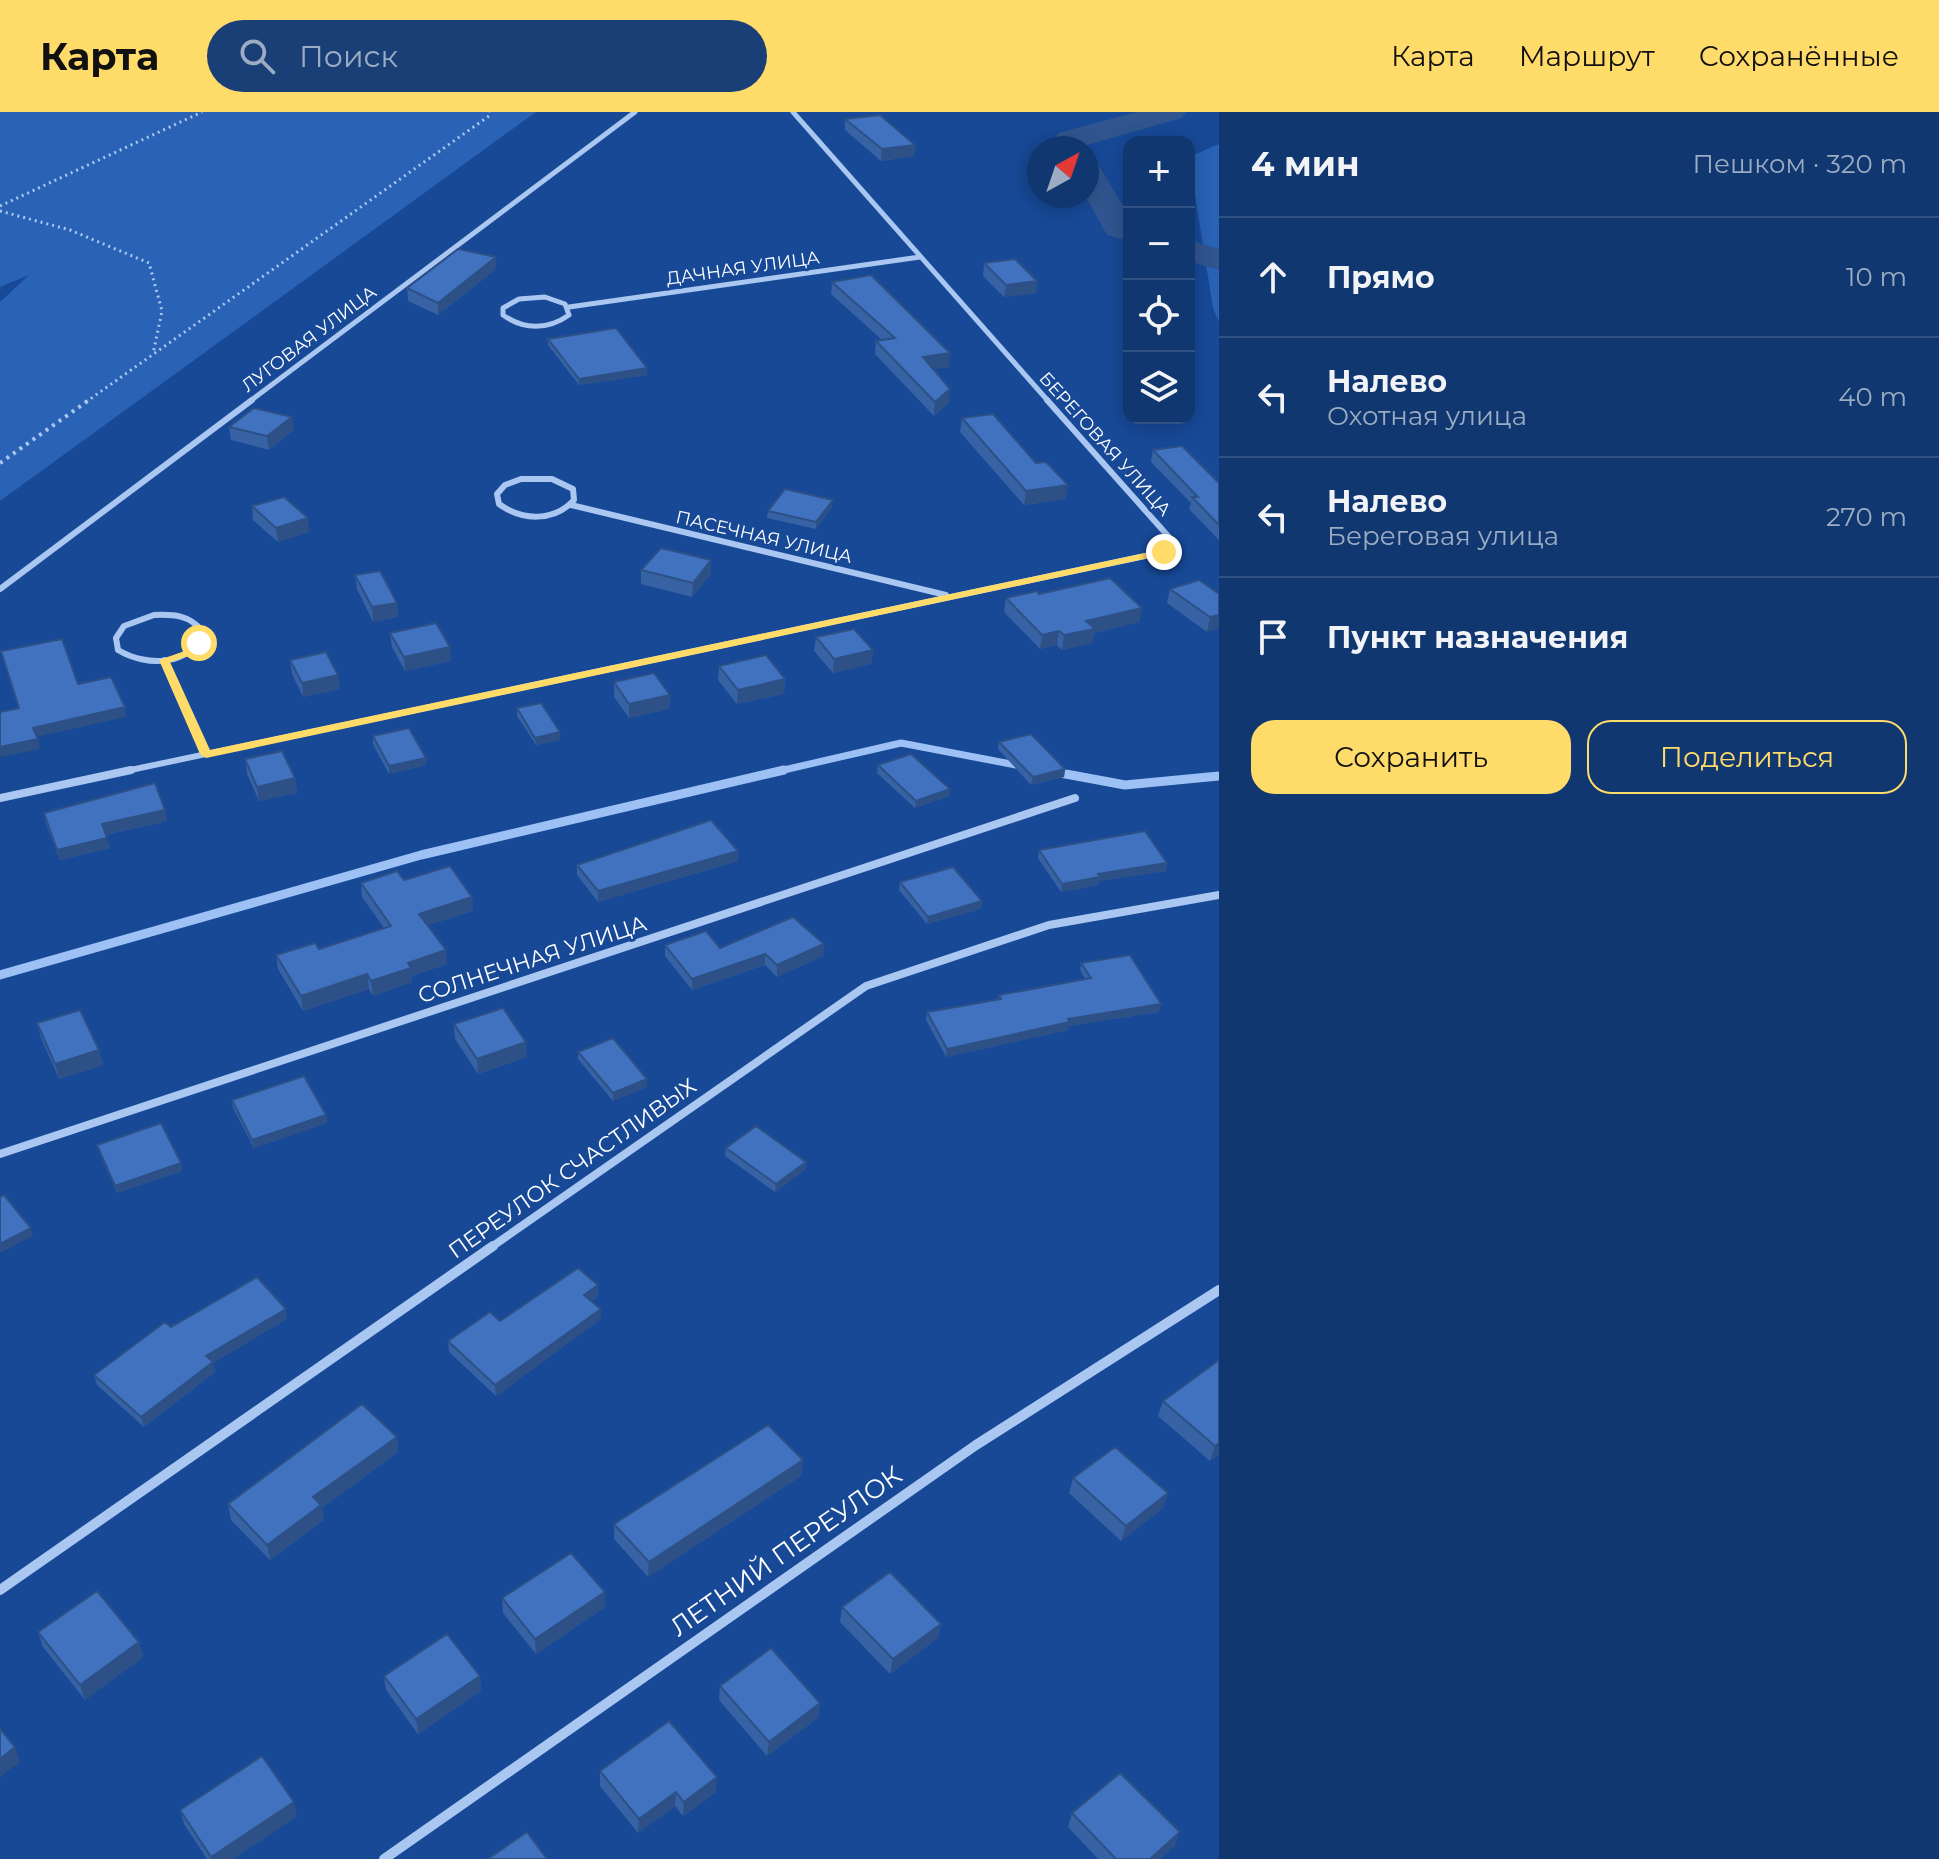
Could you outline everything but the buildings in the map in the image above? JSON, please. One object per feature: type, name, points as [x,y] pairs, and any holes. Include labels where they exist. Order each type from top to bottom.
[{"type":"street","name":"ЛУГОВАЯ УЛИЦА","points":[[0,589],[635,112]]},
{"type":"street","name":"БЕРЕГОВАЯ УЛИЦА","points":[[0,798],[1164,552],[1171,545],[1155,522],[793,112]]},
{"type":"street","name":"ДАЧНАЯ УЛИЦА","points":[[569,307],[920,257]]},
{"type":"street","points":[[527,297],[553,299],[569,307],[566,318],[545,326],[519,324],[506,319],[502,312],[506,304],[527,297]]},
{"type":"street","points":[[521,479],[552,479],[573,489],[571,505],[547,515],[528,516],[503,508],[497,494],[505,485],[521,479]]},
{"type":"street","name":"ПАСЕЧНАЯ УЛИЦА","points":[[571,505],[951,596]]},
{"type":"street","points":[[154,615],[176,615],[194,620],[202,631],[199,643],[185,654],[164,660],[142,660],[124,654],[115,644],[119,632],[133,621],[154,615]]},
{"type":"street","points":[[164,660],[206,754]]},
{"type":"street","name":"СОЛНЕЧНАЯ УЛИЦА","points":[[0,1154],[1075,798]]},
{"type":"street","name":"ПЕРЕУЛОК СЧАСТЛИВЫХ","points":[[0,1590],[866,986],[1049,925],[1219,895]]},
{"type":"street","name":"ЛЕТНИЙ ПЕРЕУЛОК","points":[[384,1859],[976,1445],[1219,1290]]},
{"type":"path","points":[[0,209],[202,112]]},
{"type":"path","points":[[0,463],[489,116],[489,112]]},
{"type":"path","points":[[0,209],[70,230],[149,263],[162,311],[153,355]]},
{"type":"shaded area","points":[[0,112],[536,112],[0,501],[0,302],[29,275],[0,287]]},
{"type":"shaded area","points":[[1219,144],[1219,322],[1213,308],[1195,195],[1195,154]]},
{"type":"waterway","points":[[1084,136],[1171,112]]},
{"type":"waterway","points":[[1099,192],[1119,228],[1123,229]]},
{"type":"waterway","points":[[1195,252],[1219,260]]},
{"type":"waterway","points":[[775,772],[901,743],[1021,766]]},
{"type":"waterway","points":[[0,975],[421,855],[784,770]]},
{"type":"waterway","points":[[1055,772],[1125,785],[1219,776]]},
{"type":"route","points":[[199,643],[185,654],[164,660],[206,754],[1164,552]]}]
